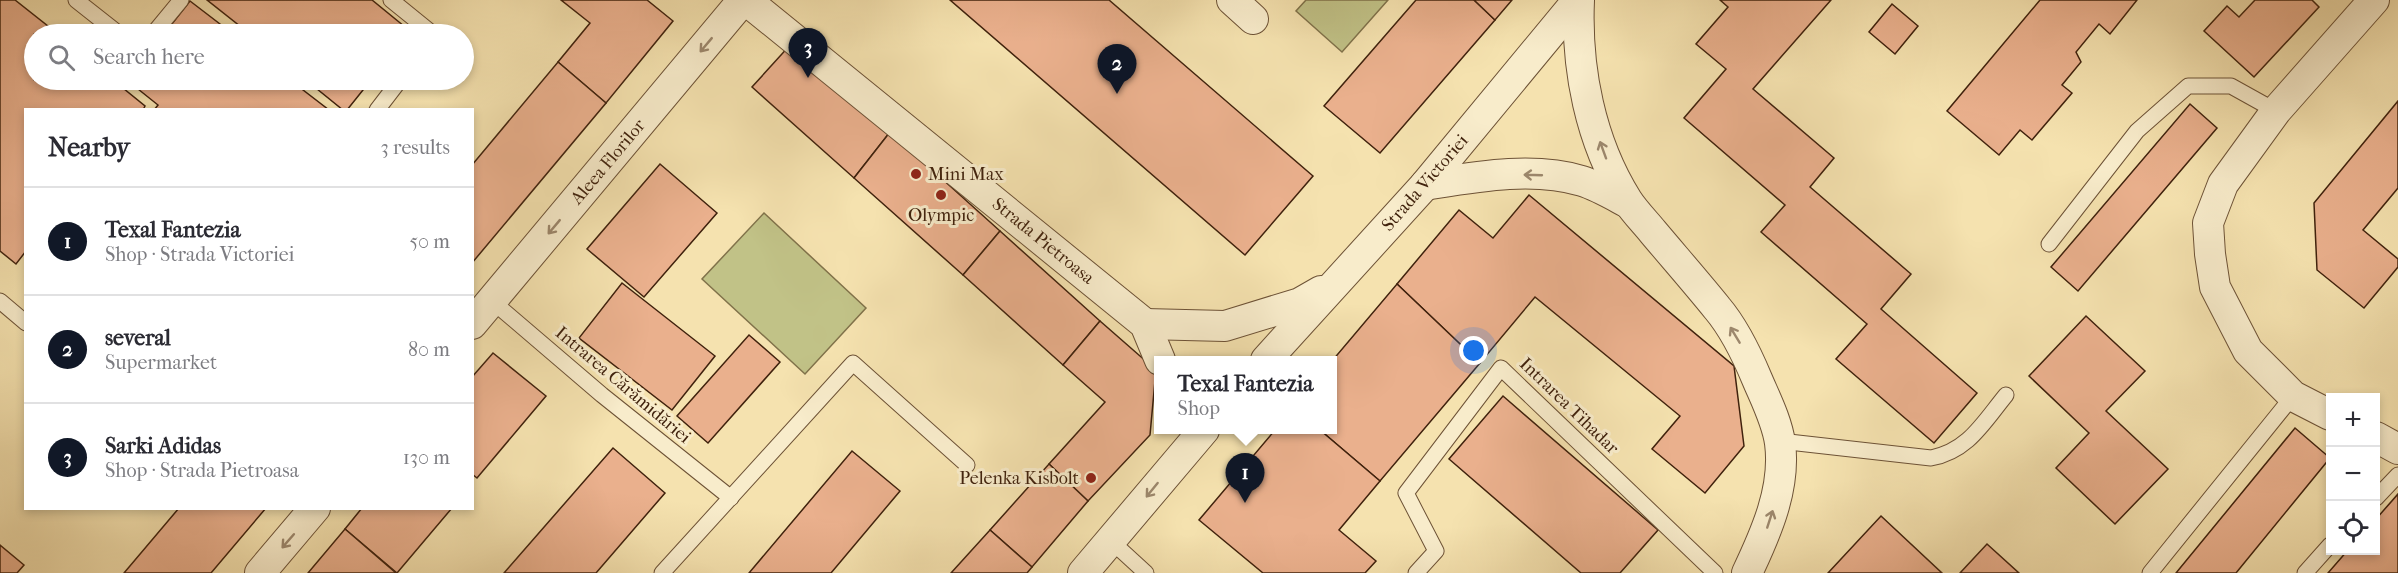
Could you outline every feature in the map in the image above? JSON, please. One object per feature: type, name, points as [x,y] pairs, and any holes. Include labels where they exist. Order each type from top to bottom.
[{"type":"street","name":"Aleea Florilor","points":[[474,322],[745,0]]},
{"type":"street","name":"Strada Pietroasa","points":[[745,0],[1145,324],[1158,356]]},
{"type":"street","points":[[1578,0],[1580,53],[1592,116],[1614,178],[1628,203],[1720,310],[1746,354],[1780,441],[1777,492],[1771,517],[1747,573]]},
{"type":"street","name":"Strada Victoriei","points":[[1270,356],[1425,185],[1578,0]]},
{"type":"street","points":[[2326,412],[2293,396],[2248,351],[2215,287],[2208,224],[2223,184],[2276,111],[2374,0]]},
{"type":"street","points":[[1425,185],[1472,177],[1547,176],[1581,181],[1628,203]]},
{"type":"street","points":[[1145,324],[1225,326],[1300,303],[1337,282]]},
{"type":"street","points":[[1172,434],[1173,463]]},
{"type":"street","points":[[1083,573],[1199,434]]},
{"type":"street","points":[[2380,439],[2398,448]]},
{"type":"street","points":[[260,573],[313,510]]},
{"type":"lane","points":[[76,0],[106,24]]},
{"type":"lane","points":[[161,24],[181,0]]},
{"type":"lane","points":[[390,0],[420,24]]},
{"type":"lane","points":[[2049,244],[2137,131],[2188,86],[2231,86],[2276,111]]},
{"type":"lane","points":[[379,108],[392,90]]},
{"type":"lane","points":[[0,301],[24,321]]},
{"type":"lane","name":"Intrarea Cărămidăriei","points":[[492,301],[730,498]]},
{"type":"lane","points":[[662,573],[853,363],[967,465]]},
{"type":"lane","name":"Intrarea Tihadar","points":[[1416,573],[1436,551],[1406,493],[1501,368],[1714,573]]},
{"type":"lane","points":[[1780,441],[1931,458],[1948,455],[1962,447],[2007,395]]},
{"type":"lane","points":[[2150,573],[2293,396]]},
{"type":"lane","points":[[2380,494],[2398,475]]},
{"type":"lane","points":[[1110,540],[1146,573]]},
{"type":"lane","points":[[2305,573],[2326,550]]},
{"type":"green space","points":[[1306,0],[1388,0],[1342,52],[1296,11]]},
{"type":"green space","points":[[764,213],[866,308],[805,374],[702,279]]},
{"type":"building","points":[[0,0],[15,0],[45,24],[24,24],[24,90],[125,90],[145,106],[144,108],[24,108],[24,254],[16,264],[0,251]]},
{"type":"building","points":[[207,0],[372,0],[401,24],[237,24]]},
{"type":"building","points":[[561,0],[647,0],[673,21],[606,103],[558,62],[590,23]]},
{"type":"building","points":[[950,0],[1109,0],[1313,176],[1245,255]]},
{"type":"building","points":[[1416,0],[1474,0],[1495,20],[1380,153],[1324,106]]},
{"type":"building","points":[[1474,0],[1512,0],[1495,20]]},
{"type":"building","points":[[1720,0],[1831,0],[1753,89],[1834,158],[1810,187],[1911,274],[1881,309],[1977,393],[1934,443],[1836,359],[1867,324],[1761,232],[1785,205],[1684,118],[1726,69],[1696,44],[1728,7]]},
{"type":"building","points":[[2040,0],[2137,0],[2110,34],[2099,24],[2076,52],[2081,62],[2062,85],[2072,93],[2032,140],[2020,130],[1999,155],[1947,111]]},
{"type":"building","points":[[2255,0],[2312,0],[2319,7],[2254,77],[2204,31],[2227,6],[2239,17]]},
{"type":"building","points":[[190,1],[220,24],[172,24]]},
{"type":"building","points":[[1892,4],[1918,26],[1895,54],[1869,32]]},
{"type":"building","points":[[791,44],[890,132],[854,178],[752,87]]},
{"type":"building","points":[[558,62],[606,103],[474,261],[474,163]]},
{"type":"building","points":[[139,90],[303,90],[326,108],[156,108],[158,105]]},
{"type":"building","points":[[318,90],[363,90],[349,108],[341,108]]},
{"type":"building","points":[[2398,101],[2398,188],[2363,230],[2398,259],[2398,267],[2364,308],[2317,270],[2314,203]]},
{"type":"building","points":[[2190,104],[2217,128],[2078,291],[2051,267]]},
{"type":"building","points":[[890,132],[1000,231],[963,275],[854,178]]},
{"type":"building","points":[[660,164],[717,213],[644,297],[587,249]]},
{"type":"building","points":[[1529,195],[1734,366],[1744,446],[1705,493],[1652,449],[1680,416],[1535,297],[1480,363],[1397,284],[1459,210],[1493,238]]},
{"type":"building","points":[[1000,231],[1100,321],[1063,365],[963,275]]},
{"type":"building","points":[[622,283],[715,356],[672,410],[579,338]]},
{"type":"building","points":[[1397,284],[1480,363],[1380,481],[1325,434],[1337,434],[1336,356]]},
{"type":"building","points":[[2086,316],[2145,371],[2106,411],[2168,469],[2115,524],[2056,468],[2089,433],[2029,376]]},
{"type":"building","points":[[1100,321],[1154,368],[1150,435],[1088,501],[1049,464],[1105,402],[1063,365]]},
{"type":"building","points":[[749,335],[780,362],[708,443],[677,416]]},
{"type":"building","points":[[493,353],[546,396],[477,478],[474,476],[474,375]]},
{"type":"building","points":[[1503,396],[1658,530],[1620,573],[1581,573],[1449,459]]},
{"type":"building","points":[[2295,428],[2326,455],[2326,463],[2236,573],[2176,573]]},
{"type":"building","points":[[1272,434],[1325,434],[1380,481],[1339,530],[1376,561],[1365,573],[1263,573],[1199,520]]},
{"type":"building","points":[[613,448],[665,493],[596,573],[504,573]]},
{"type":"building","points":[[852,451],[900,491],[831,573],[749,573]]},
{"type":"building","points":[[1049,464],[1088,501],[1032,567],[990,530]]},
{"type":"building","points":[[2398,494],[2398,573],[2328,573],[2344,555],[2380,555],[2380,514]]},
{"type":"building","points":[[177,510],[264,510],[211,573],[124,573]]},
{"type":"building","points":[[360,510],[450,510],[397,573],[345,529]]},
{"type":"building","points":[[1881,516],[1942,573],[1828,573]]},
{"type":"building","points":[[345,529],[396,573],[308,573]]},
{"type":"building","points":[[990,530],[1032,567],[1027,573],[951,573]]},
{"type":"building","points":[[1987,544],[2019,573],[1960,573]]},
{"type":"building","points":[[0,545],[24,565],[17,573],[0,573]]},
{"type":"place","name":"Sarki Adidas","points":[[808,78]]},
{"type":"place","name":"several","points":[[1117,94]]},
{"type":"place","name":"Mini Max","points":[[916,174]]},
{"type":"place","name":"Olympic","points":[[941,195]]},
{"type":"place","name":"Pelenka Kisbolt","points":[[1091,478]]},
{"type":"place","name":"Texal Fantezia","points":[[1245,503]]}]
